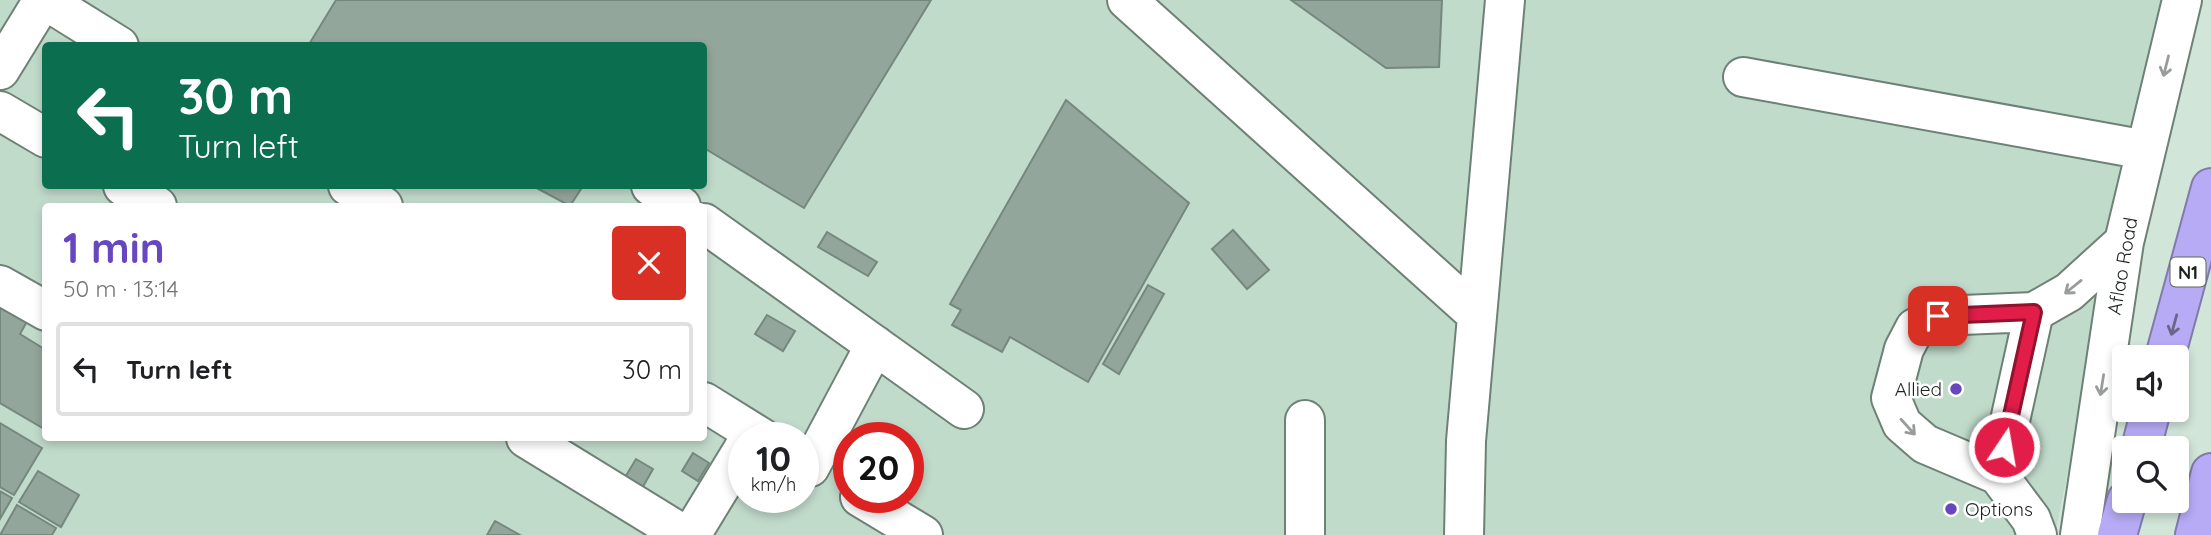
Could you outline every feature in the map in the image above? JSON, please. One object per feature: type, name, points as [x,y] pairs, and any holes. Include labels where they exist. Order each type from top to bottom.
[{"type":"highway","name":"N1","points":[[2168,345],[2211,188]]},
{"type":"highway","points":[[2195,535],[2211,474]]},
{"type":"highway","points":[[2117,535],[2123,513]]},
{"type":"street","points":[[0,70],[44,0],[112,42]]},
{"type":"street","points":[[1127,0],[1477,315]]},
{"type":"street","points":[[1464,535],[1466,441],[1505,0]]},
{"type":"street","name":"Aflao Road","points":[[2080,535],[2123,242],[2182,0]]},
{"type":"street","points":[[1743,77],[2146,150]]},
{"type":"street","points":[[0,111],[42,136]]},
{"type":"street","points":[[128,189],[152,203]]},
{"type":"street","points":[[353,189],[378,203]]},
{"type":"street","points":[[656,189],[676,203]]},
{"type":"street","points":[[707,225],[964,409]]},
{"type":"street","points":[[2037,535],[2031,519],[1998,475],[1925,444],[1902,424],[1891,398],[1904,349],[1915,328],[1938,316],[2034,312],[2069,292],[2123,242]]},
{"type":"street","points":[[0,285],[42,309]]},
{"type":"street","points":[[1998,475],[2034,312]]},
{"type":"street","points":[[819,444],[875,345]]},
{"type":"street","points":[[707,404],[730,422]]},
{"type":"street","points":[[1305,420],[1305,535]]},
{"type":"street","points":[[531,441],[684,535]]},
{"type":"street","points":[[691,535],[728,477]]},
{"type":"street","points":[[887,513],[923,535]]},
{"type":"shaded area","points":[[0,0],[2169,0],[2131,158],[2055,535],[0,535]]},
{"type":"building","points":[[336,0],[931,0],[804,208],[707,150],[707,42],[310,42]]},
{"type":"building","points":[[1291,0],[1442,0],[1439,67],[1386,68]]},
{"type":"building","points":[[1066,100],[1189,203],[1088,382],[1010,337],[1002,352],[952,325],[961,310],[950,304]]},
{"type":"building","points":[[539,189],[581,189],[572,203],[564,203]]},
{"type":"building","points":[[1233,230],[1269,270],[1247,289],[1212,249]]},
{"type":"building","points":[[827,232],[877,262],[868,276],[818,247]]},
{"type":"building","points":[[1148,285],[1164,294],[1119,374],[1103,364]]},
{"type":"building","points":[[0,302],[29,318],[20,334],[42,348],[42,428],[0,403]]},
{"type":"building","points":[[767,315],[795,331],[783,351],[755,334]]},
{"type":"building","points":[[0,423],[42,448],[14,495],[0,487]]},
{"type":"building","points":[[693,453],[709,463],[698,481],[682,471]]},
{"type":"building","points":[[636,459],[653,469],[641,490],[624,479]]},
{"type":"building","points":[[38,471],[79,495],[61,527],[19,502]]},
{"type":"building","points":[[0,491],[12,498],[0,519]]},
{"type":"building","points":[[17,505],[56,528],[52,535],[0,535]]},
{"type":"building","points":[[495,521],[520,535],[487,535]]},
{"type":"place","name":"Allied","points":[[1956,389]]},
{"type":"place","name":"Options","points":[[1951,509]]},
{"type":"route","points":[[1938,316],[2034,312],[2004,447]]}]
